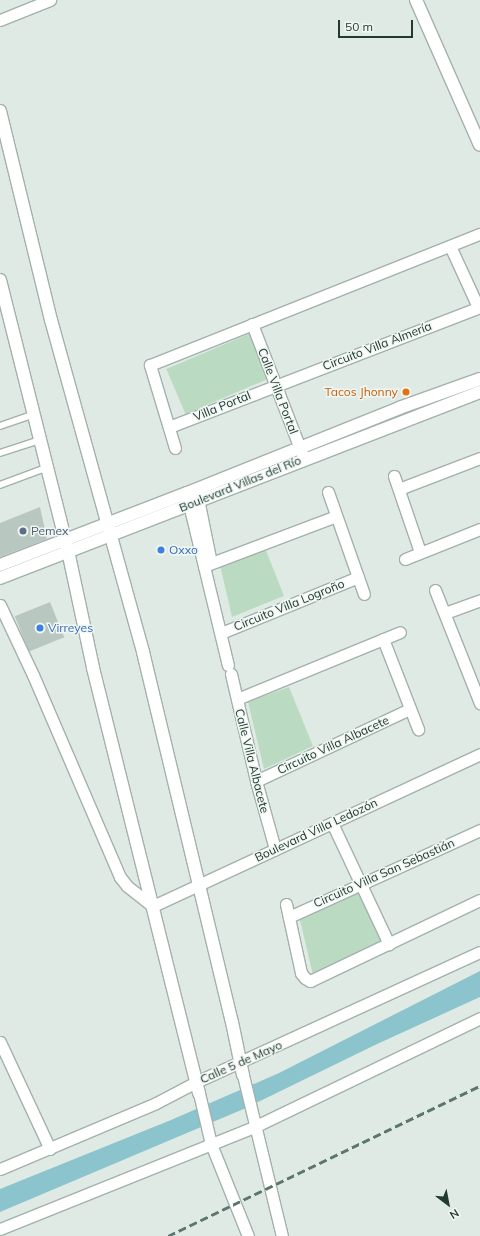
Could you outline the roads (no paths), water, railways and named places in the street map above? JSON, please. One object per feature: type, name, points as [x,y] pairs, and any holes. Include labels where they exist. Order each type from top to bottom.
[{"type":"street","points":[[0,20],[50,0]]},
{"type":"street","points":[[416,0],[480,145]]},
{"type":"street","points":[[0,111],[51,320],[143,652],[200,885],[252,1114],[282,1236]]},
{"type":"street","points":[[175,448],[150,365],[480,234]]},
{"type":"street","name":"Circuito Villa Almería","points":[[276,385],[479,307],[450,246]]},
{"type":"street","points":[[0,280],[66,545],[93,668],[211,1142],[248,1236]]},
{"type":"street","name":"Calle Villa Portal","points":[[252,324],[302,453]]},
{"type":"street","name":"Boulevard Villas del Río","points":[[0,565],[109,530],[302,453],[399,408],[480,379]]},
{"type":"street","name":"Villa Portal","points":[[169,427],[276,385]]},
{"type":"street","name":"Boulevard Villas del Río","points":[[302,453],[480,392]]},
{"type":"street","points":[[399,489],[480,458]]},
{"type":"street","points":[[394,476],[420,552]]},
{"type":"street","name":"Circuito Villa Logroño","points":[[328,492],[364,594]]},
{"type":"street","name":"Calle Villa Albacete","points":[[193,497],[208,565],[220,633],[256,781],[275,849]]},
{"type":"street","points":[[208,565],[336,516]]},
{"type":"street","points":[[405,559],[480,529]]},
{"type":"street","name":"Boulevard Villas del Río","points":[[0,578],[66,545]]},
{"type":"street","name":"Circuito Villa Logroño","points":[[220,633],[358,577]]},
{"type":"street","points":[[435,590],[475,678],[480,703]]},
{"type":"street","points":[[445,613],[480,600]]},
{"type":"street","points":[[0,606],[33,675],[120,877],[127,886],[153,906]]},
{"type":"street","points":[[236,699],[400,632]]},
{"type":"street","points":[[383,639],[418,728]]},
{"type":"street","name":"Circuito Villa Albacete","points":[[256,781],[410,709]]},
{"type":"street","name":"Boulevard Villa Ledozón","points":[[153,906],[480,754]]},
{"type":"street","points":[[332,823],[389,944]]},
{"type":"street","name":"Circuito Villa San Sebastián","points":[[289,917],[480,830]]},
{"type":"street","points":[[286,904],[301,973],[306,980],[312,980],[480,900]]},
{"type":"street","name":"Calle 5 de Mayo","points":[[0,1169],[156,1103],[198,1088],[241,1062],[480,952]]},
{"type":"street","points":[[0,1229],[211,1142],[256,1126],[480,1018]]},
{"type":"street","points":[[0,1042],[50,1149]]},
{"type":"lane","points":[[0,426],[34,414]]},
{"type":"lane","points":[[0,453],[40,440]]},
{"type":"lane","points":[[0,486],[46,468]]},
{"type":"water","points":[[480,971],[480,997],[375,1045],[246,1108],[0,1212],[0,1189],[171,1120],[279,1073]]},
{"type":"railway","points":[[168,1236],[480,1086]]},
{"type":"place","name":"Tacos Jhonny","points":[[406,392]]},
{"type":"place","name":"Pemex","points":[[23,531]]},
{"type":"place","name":"Oxxo","points":[[161,550]]},
{"type":"place","name":"Virreyes","points":[[40,628]]}]
